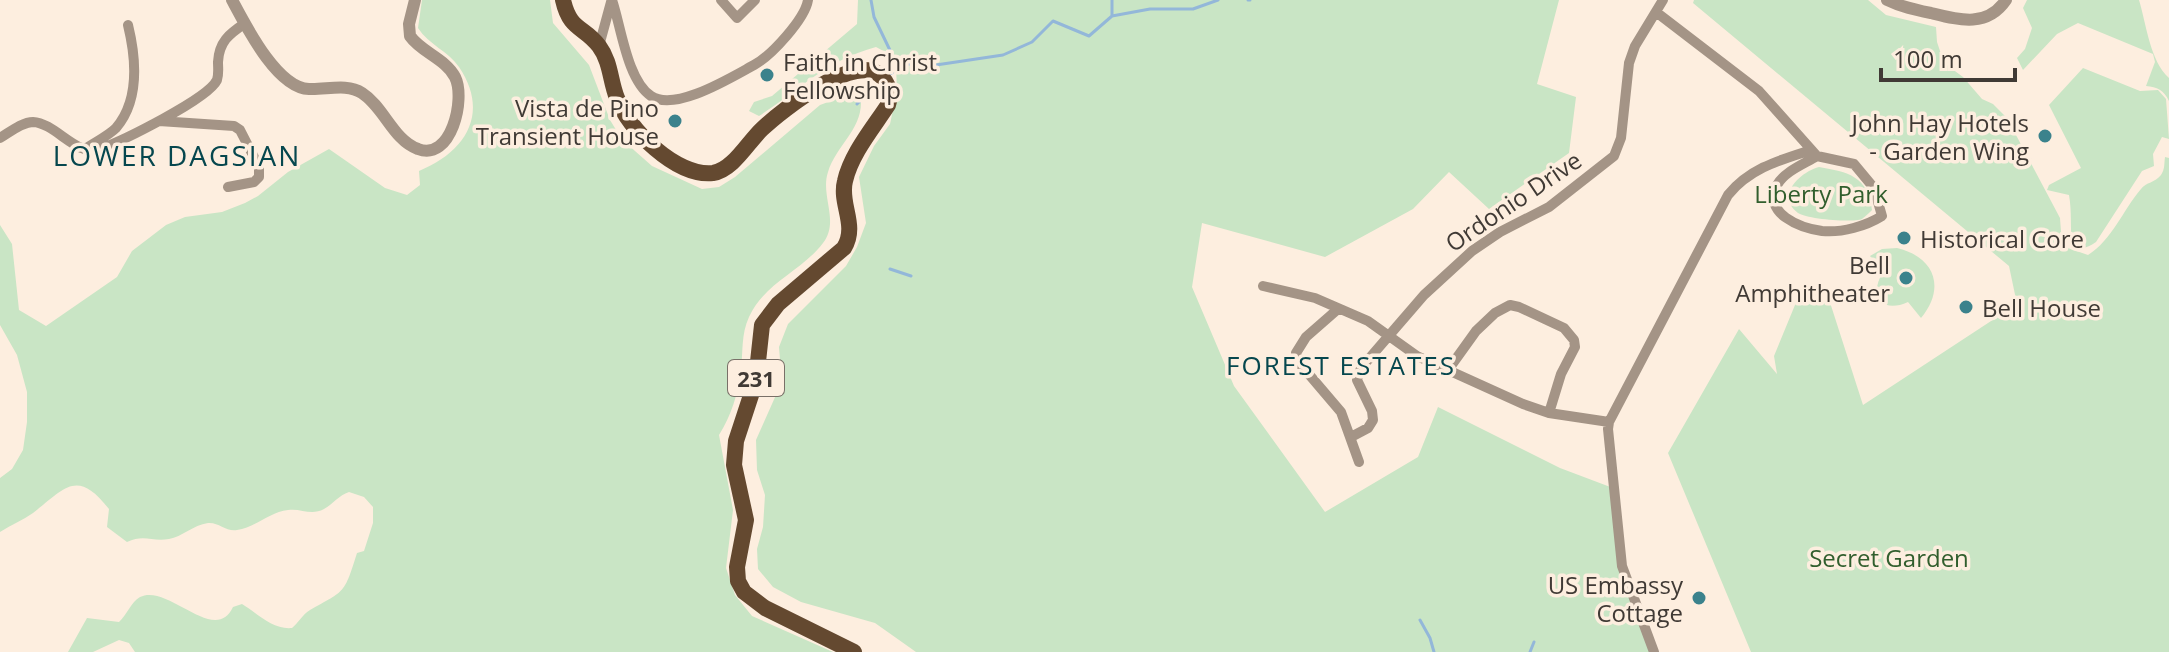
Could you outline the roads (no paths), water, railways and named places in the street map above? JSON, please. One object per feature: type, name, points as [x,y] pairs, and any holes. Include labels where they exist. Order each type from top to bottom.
[{"type":"main road","name":"231","points":[[563,0],[570,21],[599,46],[610,67],[616,96],[630,124],[648,143],[679,165],[715,173],[727,166],[763,128],[850,71],[872,70],[884,80],[890,91],[888,105],[846,175],[843,193],[851,232],[849,240],[844,248],[766,317],[759,335],[756,380],[734,454],[746,520],[737,567],[738,581],[744,592],[765,608],[854,652]]},
{"type":"street","points":[[232,0],[244,24],[274,67],[292,85],[305,89],[342,88],[360,92],[411,146],[426,151],[435,149],[447,138],[454,124],[459,97],[454,76],[410,36],[409,24],[415,0]]},
{"type":"street","points":[[599,46],[611,0]]},
{"type":"street","points":[[611,0],[640,86],[653,97],[668,101],[691,97],[755,65],[804,15],[808,0]]},
{"type":"street","points":[[721,0],[737,18],[755,0]]},
{"type":"street","name":"Ordonio Drive","points":[[1351,437],[1368,428],[1373,420],[1372,411],[1359,387],[1358,374],[1388,334],[1424,295],[1472,251],[1500,232],[1549,207],[1614,156],[1621,138],[1629,63],[1635,46],[1663,0]]},
{"type":"street","points":[[1887,0],[1959,20],[1979,21],[1994,14],[2006,0]]},
{"type":"street","points":[[1656,12],[1759,91],[1814,153]]},
{"type":"street","points":[[0,138],[23,124],[35,122],[85,149],[99,150],[159,121],[212,87],[218,76],[220,46],[244,24]]},
{"type":"street","points":[[85,149],[115,129],[132,97],[135,70],[128,25]]},
{"type":"street","points":[[159,121],[234,126],[240,130],[257,163],[259,177],[254,182],[228,187]]},
{"type":"street","points":[[1654,652],[1622,566],[1609,422],[1728,195],[1745,177],[1758,169],[1814,153],[1854,164],[1874,188],[1882,216],[1857,227],[1824,231],[1790,222],[1782,215],[1775,202],[1776,187],[1788,173],[1814,153]]},
{"type":"street","points":[[1263,286],[1302,294],[1368,321],[1417,356],[1499,394],[1549,413],[1609,422]]},
{"type":"street","points":[[1448,370],[1476,331],[1495,313],[1510,305],[1519,307],[1564,328],[1574,340],[1575,347],[1561,374],[1549,413]]},
{"type":"street","points":[[1338,309],[1306,337],[1296,353],[1301,365],[1341,412],[1359,462]]},
{"type":"waterway","points":[[871,0],[874,17],[898,67]]},
{"type":"waterway","points":[[1112,0],[1112,16]]},
{"type":"waterway","points":[[887,76],[905,64],[936,65],[1003,55],[1032,42],[1053,21],[1089,36],[1112,16],[1150,9],[1193,9],[1218,0]]},
{"type":"waterway","points":[[857,104],[868,93]]},
{"type":"waterway","points":[[890,269],[911,276]]},
{"type":"waterway","points":[[1420,620],[1434,652]]},
{"type":"waterway","points":[[1530,652],[1534,642]]},
{"type":"place","name":"Faith in Christ Fellowship","points":[[767,75]]},
{"type":"place","name":"Vista de Pino Transient House","points":[[675,121]]},
{"type":"place","name":"John Hay Hotels - Garden Wing","points":[[2045,136]]},
{"type":"place","name":"Historical Core","points":[[1904,238]]},
{"type":"place","name":"Bell Amphitheater","points":[[1906,278]]},
{"type":"place","name":"Bell House","points":[[1966,307]]},
{"type":"place","name":"US Embassy Cottage","points":[[1699,598]]},
{"type":"district","name":"LOWER DAGSIAN","points":[[177,155]]},
{"type":"district","name":"FOREST ESTATES","points":[[1341,365]]},
{"type":"park label","name":"Liberty Park","points":[[1821,193]]},
{"type":"park label","name":"Secret Garden","points":[[1889,557]]}]
